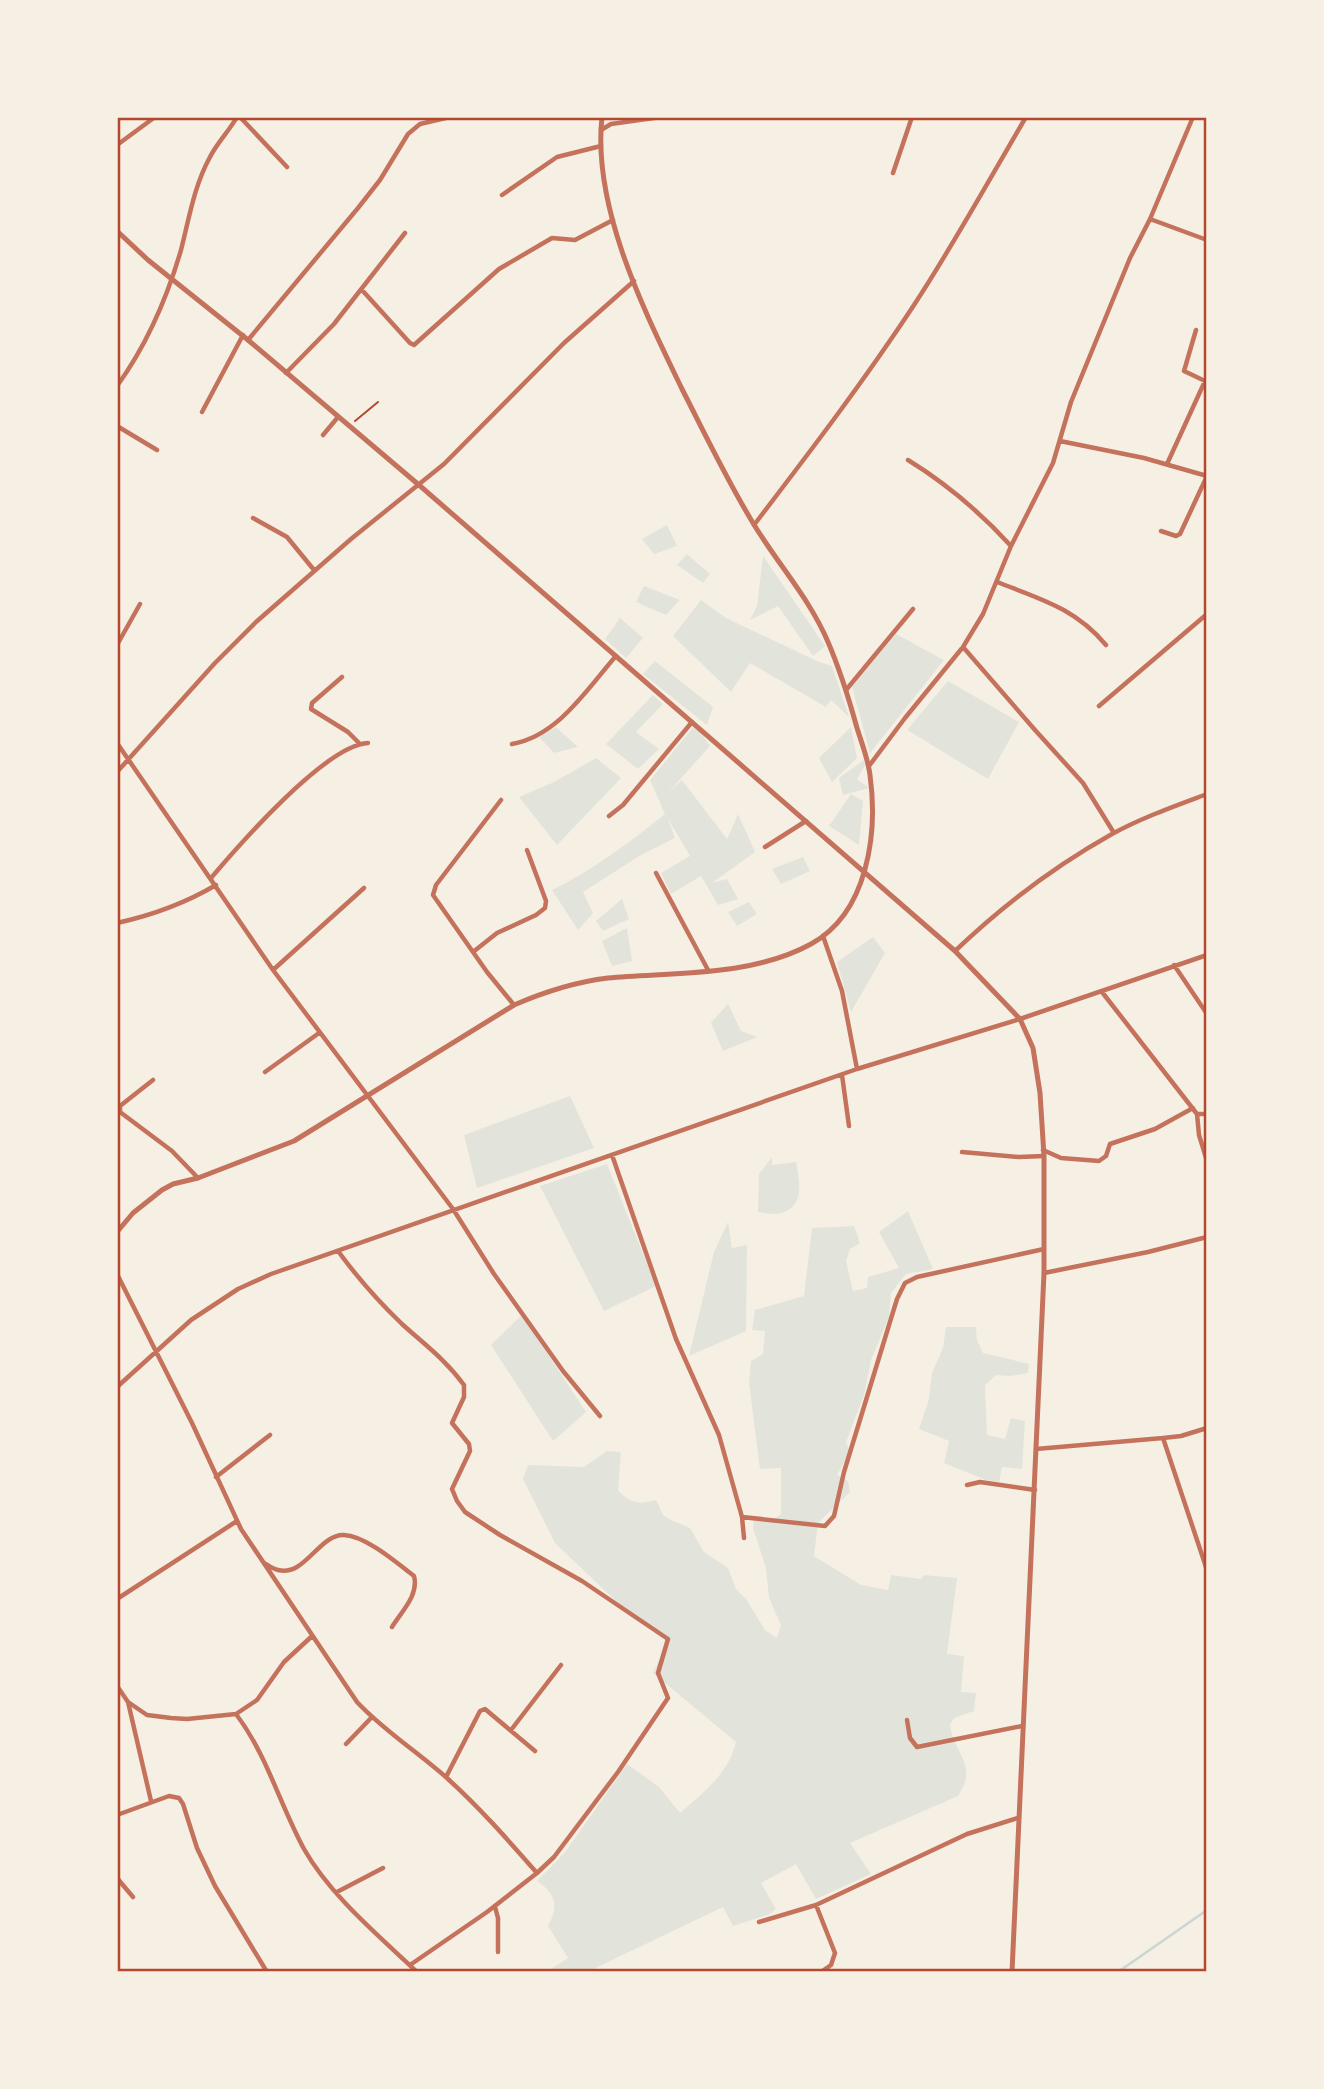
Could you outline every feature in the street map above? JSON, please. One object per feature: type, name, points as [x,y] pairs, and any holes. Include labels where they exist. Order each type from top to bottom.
[{"type":"street","points":[[117,145],[155,117]]},
{"type":"street","points":[[117,386],[142,349],[171,279],[202,174],[210,157],[238,117],[287,167]]},
{"type":"street","points":[[202,412],[246,338],[365,199],[408,134],[420,124],[450,117]]},
{"type":"street","points":[[117,1232],[133,1213],[162,1190],[294,1141],[514,1005],[547,991],[605,979],[708,970],[761,962],[792,953],[823,936],[851,904],[865,872],[871,817],[869,767],[845,690],[822,630],[754,525],[696,417],[652,327],[613,220],[603,174],[602,117]]},
{"type":"street","points":[[601,130],[611,124],[661,117]]},
{"type":"street","points":[[893,173],[912,117]]},
{"type":"street","points":[[754,525],[827,430],[913,306],[1026,117]]},
{"type":"street","points":[[869,767],[963,647],[983,614],[1011,546],[1045,482],[1070,402],[1193,117]]},
{"type":"street","points":[[502,195],[556,158],[601,146]]},
{"type":"street","points":[[1150,219],[1207,240]]},
{"type":"street","points":[[362,290],[414,345],[499,269],[552,238],[575,240],[613,220]]},
{"type":"street","points":[[117,231],[419,485],[865,872],[955,951],[1020,1019],[1037,1068],[1043,1153],[1044,1272],[1012,1972]]},
{"type":"street","points":[[286,373],[334,324],[405,233]]},
{"type":"street","points":[[117,772],[215,663],[256,622],[314,570],[444,464],[564,343],[634,281]]},
{"type":"street","points":[[1167,464],[1205,382],[1184,371],[1196,330]]},
{"type":"street","points":[[323,435],[338,417]]},
{"type":"street","points":[[117,426],[157,450]]},
{"type":"street","points":[[1060,441],[1167,464],[1207,476],[1180,534],[1176,536],[1161,531]]},
{"type":"street","points":[[908,460],[940,480],[966,501],[1011,546]]},
{"type":"street","points":[[253,518],[287,537],[314,570]]},
{"type":"street","points":[[997,582],[1076,615],[1090,626],[1106,645]]},
{"type":"street","points":[[117,645],[140,604]]},
{"type":"street","points":[[845,690],[913,609]]},
{"type":"street","points":[[1099,706],[1207,614]]},
{"type":"street","points":[[963,647],[1083,783],[1114,832]]},
{"type":"street","points":[[512,744],[525,742],[558,720],[615,656]]},
{"type":"street","points":[[342,677],[312,703],[311,709],[348,732],[359,744]]},
{"type":"street","points":[[609,816],[623,805],[692,722]]},
{"type":"street","points":[[117,743],[273,970],[453,1209],[563,1371],[600,1416]]},
{"type":"street","points":[[211,878],[306,780],[332,759],[359,744],[368,743]]},
{"type":"street","points":[[955,951],[1020,894],[1114,832],[1207,794]]},
{"type":"street","points":[[501,800],[433,890],[433,897],[514,1005]]},
{"type":"street","points":[[765,847],[806,821]]},
{"type":"street","points":[[473,952],[497,933],[545,908],[546,901],[527,850]]},
{"type":"street","points":[[656,873],[708,970]]},
{"type":"street","points":[[117,923],[167,910],[216,885]]},
{"type":"street","points":[[273,970],[363,888]]},
{"type":"street","points":[[823,936],[842,990],[857,1069]]},
{"type":"street","points":[[117,1387],[191,1321],[238,1289],[281,1270],[842,1074],[1020,1019],[1207,954]]},
{"type":"street","points":[[1174,965],[1207,1014]]},
{"type":"street","points":[[1102,992],[1197,1114],[1199,1135],[1207,1161]]},
{"type":"street","points":[[265,1073],[319,1033]]},
{"type":"street","points":[[842,1074],[849,1126]]},
{"type":"street","points":[[153,1080],[120,1105],[120,1112],[172,1152],[198,1178]]},
{"type":"street","points":[[962,1152],[1019,1157],[1043,1153],[1061,1158],[1099,1161],[1106,1156],[1110,1144],[1155,1129],[1193,1108]]},
{"type":"street","points":[[1197,1114],[1207,1114]]},
{"type":"street","points":[[612,1155],[676,1339],[719,1434],[743,1517],[744,1538]]},
{"type":"street","points":[[1044,1272],[1207,1237]]},
{"type":"street","points":[[743,1517],[825,1526],[832,1520],[897,1299],[905,1283],[917,1277],[1044,1249]]},
{"type":"street","points":[[338,1251],[358,1279],[403,1325],[430,1346],[464,1385],[464,1397],[452,1423],[469,1444],[470,1451],[452,1489],[466,1512],[500,1535],[582,1581],[668,1639],[658,1673],[668,1698],[618,1772],[554,1857],[495,1907],[410,1965]]},
{"type":"street","points":[[117,1274],[158,1351],[237,1521],[311,1637],[357,1702],[446,1777],[494,1824],[537,1873]]},
{"type":"street","points":[[1036,1449],[1163,1438],[1207,1428]]},
{"type":"street","points":[[216,1477],[270,1435]]},
{"type":"street","points":[[1163,1438],[1207,1570]]},
{"type":"street","points":[[967,1485],[980,1482],[1035,1490]]},
{"type":"street","points":[[117,1599],[237,1521]]},
{"type":"street","points":[[263,1562],[285,1571],[301,1564],[332,1538],[342,1535],[360,1539],[414,1576],[417,1585],[393,1627]]},
{"type":"street","points":[[128,1702],[148,1715],[171,1718],[236,1714],[257,1700],[284,1662],[311,1637]]},
{"type":"street","points":[[511,1730],[561,1665]]},
{"type":"street","points":[[117,1686],[128,1702],[151,1801]]},
{"type":"street","points":[[446,1777],[480,1711],[485,1709],[535,1751]]},
{"type":"street","points":[[236,1714],[257,1746],[304,1849],[323,1878],[416,1972]]},
{"type":"street","points":[[346,1744],[372,1717]]},
{"type":"street","points":[[907,1720],[911,1738],[917,1747],[1022,1726]]},
{"type":"street","points":[[117,1815],[151,1801],[176,1796],[183,1804],[197,1848],[215,1886],[267,1972]]},
{"type":"street","points":[[759,1923],[816,1905],[967,1834],[1018,1818]]},
{"type":"street","points":[[337,1892],[383,1868]]},
{"type":"street","points":[[117,1878],[132,1897]]},
{"type":"street","points":[[816,1905],[835,1953],[831,1965],[821,1972]]},
{"type":"street","points":[[495,1907],[498,1918],[498,1952]]},
{"type":"path","points":[[349,426],[378,402]]},
{"type":"shaded area","points":[[667,525],[677,546],[654,554],[642,539]]},
{"type":"shaded area","points":[[687,554],[710,574],[703,583],[677,565]]},
{"type":"shaded area","points":[[763,556],[825,646],[813,656],[778,606],[750,620],[757,606]]},
{"type":"shaded area","points":[[644,586],[680,600],[666,615],[636,602]]},
{"type":"shaded area","points":[[701,600],[726,618],[832,666],[849,717],[831,700],[826,707],[750,663],[731,692],[673,636]]},
{"type":"shaded area","points":[[620,618],[643,638],[626,658],[605,639]]},
{"type":"shaded area","points":[[896,634],[944,660],[870,753],[852,687]]},
{"type":"shaded area","points":[[655,661],[713,707],[707,725],[643,674]]},
{"type":"shaded area","points":[[948,681],[1019,722],[988,779],[907,730]]},
{"type":"shaded area","points":[[653,695],[663,704],[636,732],[659,749],[638,769],[606,744]]},
{"type":"shaded area","points":[[695,725],[710,746],[668,793],[682,780],[727,839],[738,814],[755,852],[712,883],[727,879],[738,899],[718,905],[701,876],[671,894],[661,873],[690,856],[668,819],[675,838],[641,855],[583,892],[593,913],[578,930],[552,890],[611,855],[665,814],[650,780]]},
{"type":"shaded area","points":[[556,727],[578,747],[554,753],[539,737]]},
{"type":"shaded area","points":[[851,727],[857,758],[832,782],[819,758]]},
{"type":"shaded area","points":[[596,758],[621,778],[557,845],[519,797],[554,782]]},
{"type":"shaded area","points":[[864,760],[865,765],[857,779],[869,788],[843,795],[839,778]]},
{"type":"shaded area","points":[[851,794],[863,801],[859,845],[829,826]]},
{"type":"shaded area","points":[[803,857],[810,871],[781,884],[772,869]]},
{"type":"shaded area","points":[[622,899],[629,919],[603,931],[596,921]]},
{"type":"shaded area","points":[[749,902],[757,914],[737,926],[728,912]]},
{"type":"shaded area","points":[[627,928],[632,961],[612,966],[602,941]]},
{"type":"shaded area","points":[[873,937],[885,953],[851,1012],[837,962]]},
{"type":"shaded area","points":[[728,1004],[741,1031],[757,1037],[723,1051],[711,1023]]},
{"type":"shaded area","points":[[570,1096],[594,1148],[477,1188],[464,1135]]},
{"type":"shaded area","points":[[772,1157],[772,1165],[796,1162],[799,1185],[798,1199],[794,1205],[789,1210],[776,1214],[758,1212],[759,1174]]},
{"type":"shaded area","points":[[607,1164],[656,1286],[604,1311],[540,1186]]},
{"type":"shaded area","points":[[908,1211],[933,1269],[906,1274],[891,1293],[889,1317],[871,1360],[864,1395],[846,1442],[850,1452],[837,1475],[848,1481],[850,1492],[818,1523],[814,1556],[861,1585],[888,1590],[891,1575],[921,1579],[924,1575],[957,1578],[947,1654],[964,1656],[961,1692],[976,1693],[974,1711],[954,1718],[950,1725],[966,1768],[964,1785],[958,1796],[850,1843],[871,1874],[816,1899],[796,1864],[761,1883],[776,1909],[770,1914],[733,1926],[723,1907],[587,1972],[554,1972],[551,1969],[568,1958],[548,1926],[554,1912],[552,1896],[537,1881],[566,1851],[627,1764],[659,1787],[680,1813],[721,1773],[736,1742],[653,1673],[667,1643],[659,1631],[622,1607],[555,1543],[523,1479],[528,1465],[584,1467],[607,1451],[621,1452],[618,1490],[635,1502],[656,1500],[663,1515],[690,1528],[704,1552],[728,1568],[736,1589],[746,1599],[765,1630],[777,1638],[781,1625],[769,1598],[766,1568],[753,1528],[754,1521],[771,1522],[781,1514],[781,1468],[760,1469],[749,1383],[751,1361],[763,1354],[765,1331],[752,1330],[755,1310],[804,1296],[812,1228],[854,1226],[860,1243],[850,1249],[846,1261],[853,1291],[867,1288],[868,1277],[899,1268],[879,1232]]},
{"type":"shaded area","points":[[728,1222],[732,1248],[747,1245],[746,1331],[689,1356],[714,1252]]},
{"type":"shaded area","points":[[522,1315],[586,1412],[553,1441],[491,1345]]},
{"type":"shaded area","points":[[946,1327],[976,1327],[977,1340],[983,1353],[1029,1364],[1028,1373],[996,1375],[985,1385],[987,1435],[1005,1439],[1011,1418],[1025,1421],[1022,1469],[1002,1467],[999,1482],[986,1480],[944,1463],[949,1441],[919,1429],[929,1399],[932,1373],[943,1348]]},
{"type":"waterway","points":[[1118,1972],[1207,1910]]}]
